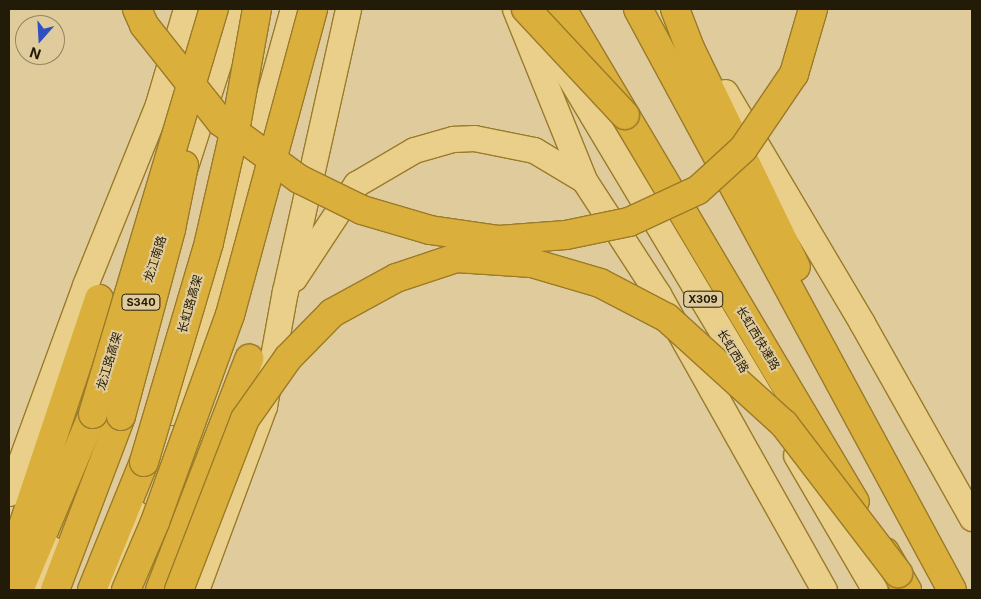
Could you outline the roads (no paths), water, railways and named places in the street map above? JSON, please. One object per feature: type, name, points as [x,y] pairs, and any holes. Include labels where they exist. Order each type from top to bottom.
[{"type":"highway","points":[[137,9],[144,25],[221,122],[299,179],[362,210],[430,230],[499,240],[566,236],[629,222],[698,190],[743,149],[794,74],[813,9]]},
{"type":"highway","points":[[55,590],[121,416],[171,228],[214,9]]},
{"type":"highway","name":"龙江路高架","points":[[19,590],[93,414],[214,9]]},
{"type":"highway","name":"长虹路高架","points":[[92,590],[144,462],[208,242],[238,120],[257,9]]},
{"type":"highway","points":[[126,590],[155,522],[230,315],[313,9]]},
{"type":"highway","points":[[528,9],[625,115]]},
{"type":"highway","name":"长虹西快速路","points":[[562,9],[903,582]]},
{"type":"highway","points":[[638,9],[953,590]]},
{"type":"highway","points":[[677,9],[690,48],[953,590]]},
{"type":"highway","points":[[179,590],[245,419],[288,358],[332,313],[396,278],[456,258],[532,263],[600,283],[667,318],[784,424],[903,582]]},
{"type":"highway","points":[[9,561],[21,532],[99,299]]},
{"type":"highway","points":[[160,590],[249,359]]},
{"type":"main road","points":[[99,299],[186,9]]},
{"type":"main road","name":"龙江南路","points":[[34,590],[108,404],[236,9]]},
{"type":"main road","points":[[107,590],[122,553],[178,393],[239,202],[293,9]]},
{"type":"main road","points":[[196,590],[264,406],[285,291],[348,9]]},
{"type":"main road","points":[[515,9],[584,180],[658,294],[824,590]]},
{"type":"main road","name":"长虹西路","points":[[528,9],[875,590]]},
{"type":"main road","points":[[677,9],[739,119],[862,324],[972,518]]},
{"type":"main road","points":[[9,493],[85,285],[158,104]]},
{"type":"main road","points":[[249,359],[285,291],[356,184],[414,150],[453,139],[474,138],[534,150],[584,180]]}]
